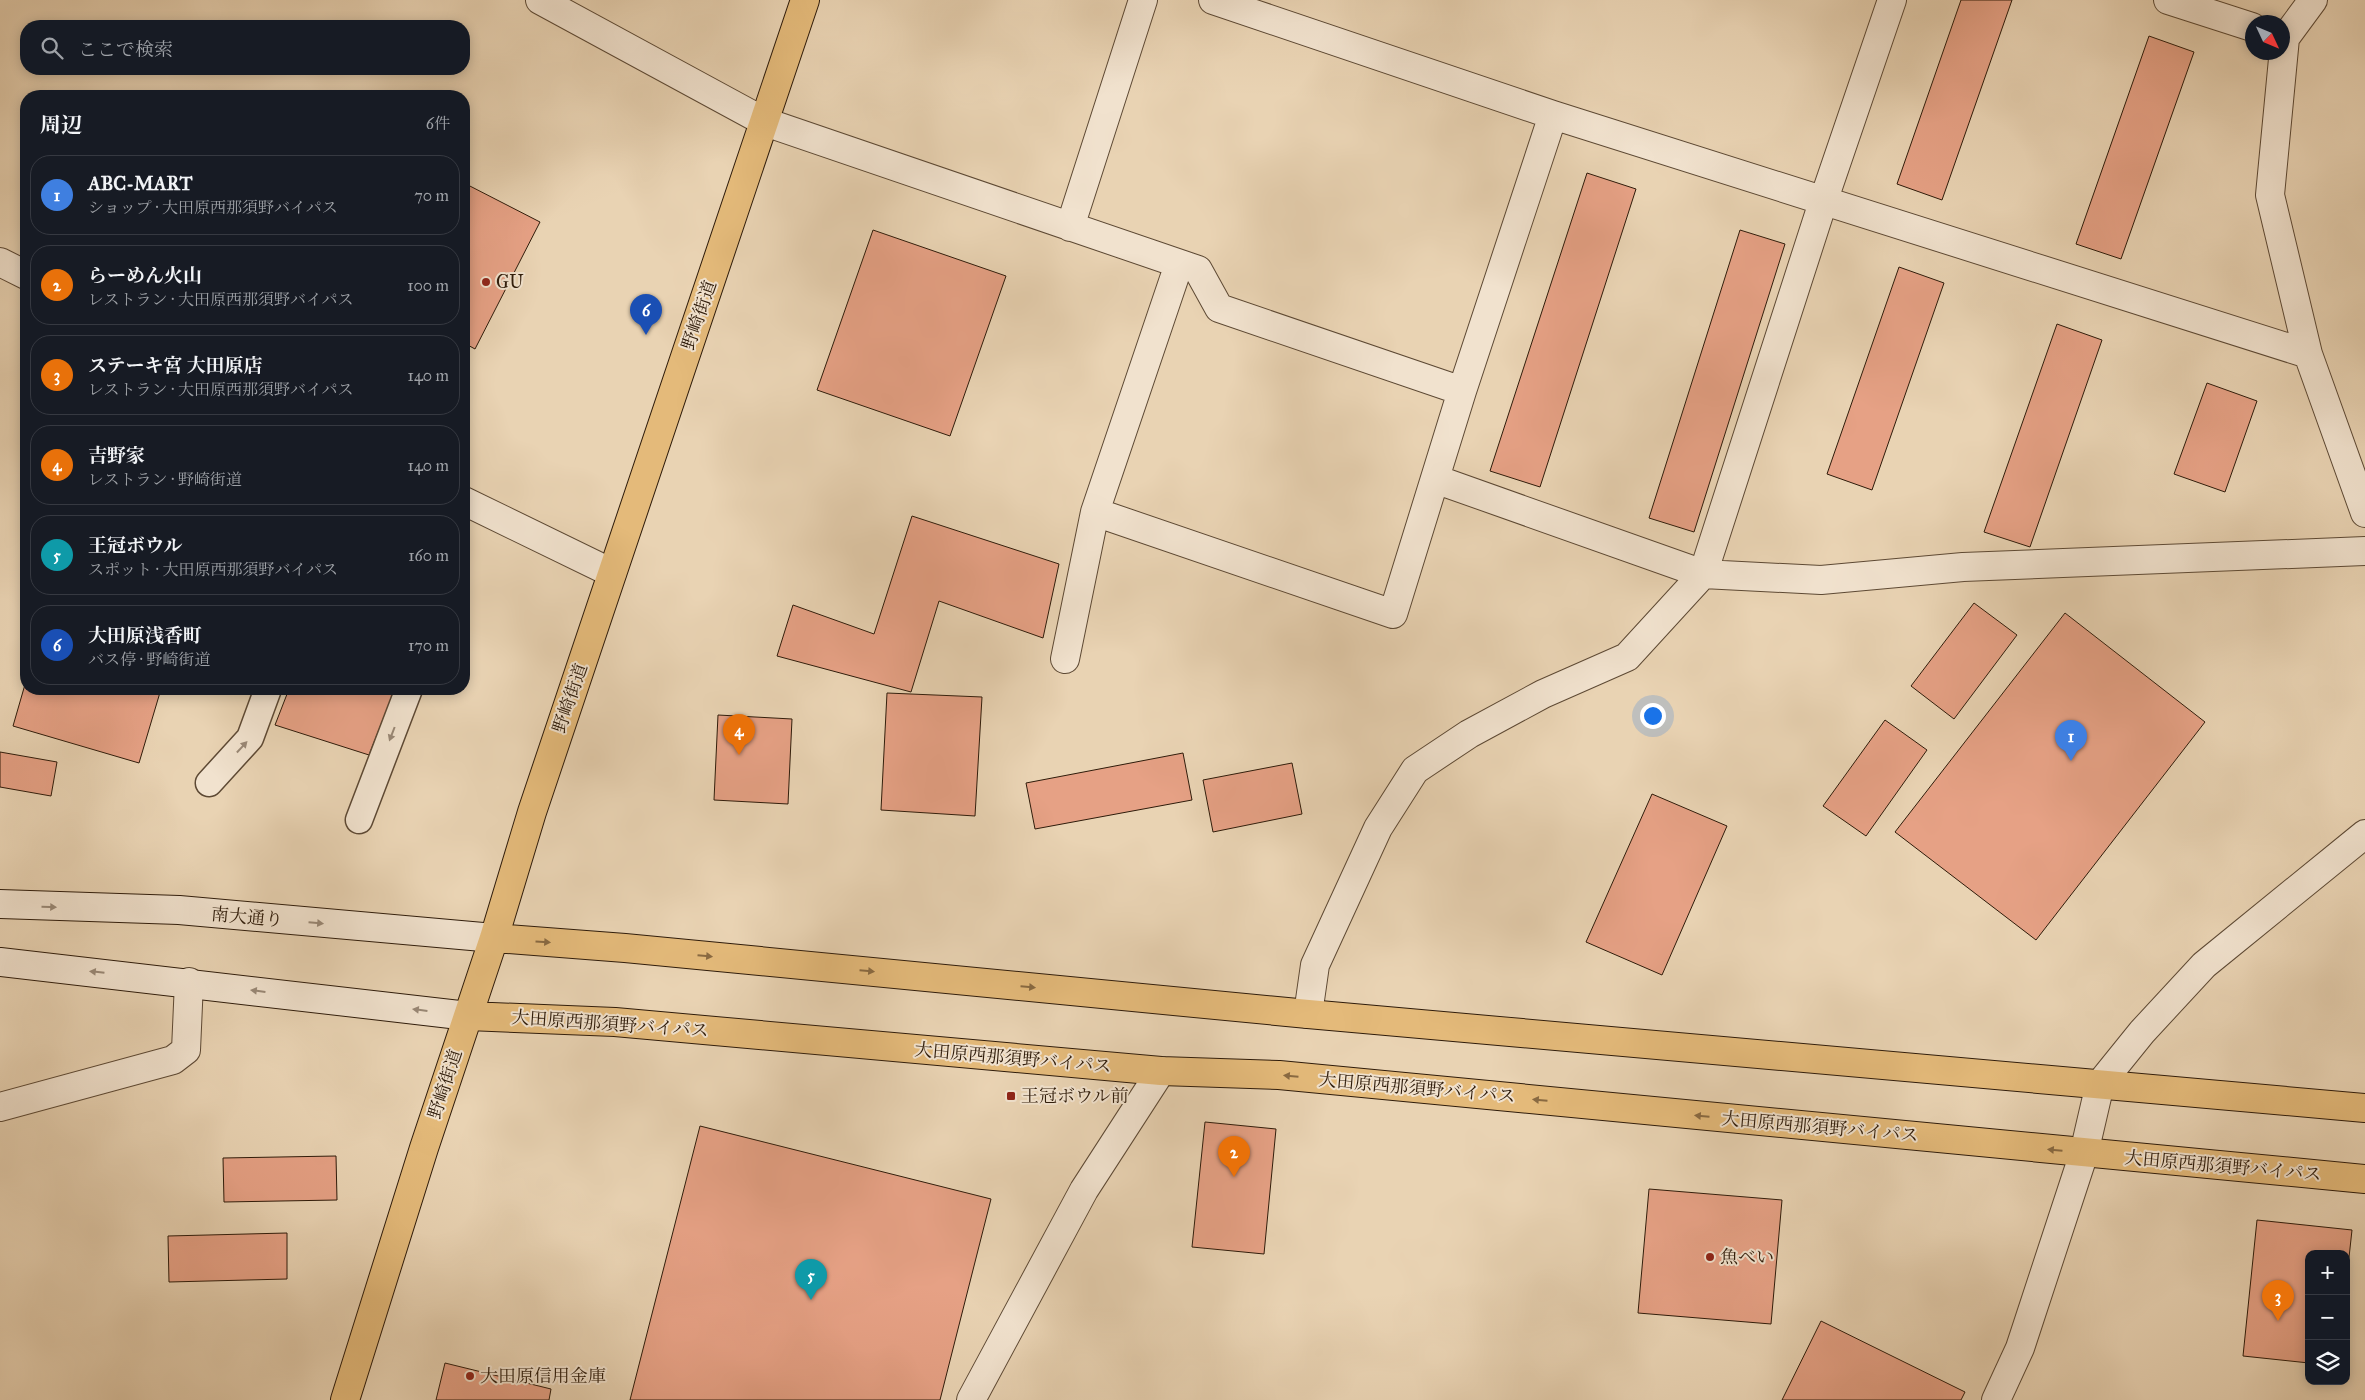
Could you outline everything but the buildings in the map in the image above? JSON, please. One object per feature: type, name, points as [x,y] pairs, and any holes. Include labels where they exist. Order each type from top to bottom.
[{"type":"highway","name":"野崎街道","points":[[345,1400],[494,938],[532,812],[805,0]]},
{"type":"highway","points":[[494,938],[625,948],[1308,1014],[2365,1108]]},
{"type":"highway","name":"大田原西那須野バイパス","points":[[468,1016],[615,1022],[1161,1071],[1279,1075],[2365,1179]]},
{"type":"street","points":[[540,0],[765,122],[1198,270],[1219,308],[1462,391]]},
{"type":"street","points":[[1070,227],[1143,0]]},
{"type":"street","points":[[1213,0],[1553,115],[2308,354]]},
{"type":"street","points":[[1308,1014],[1315,965],[1378,828],[1415,770],[1469,734],[1542,694],[1627,657],[1703,574],[1823,202],[1892,0]]},
{"type":"street","points":[[2168,0],[2245,26]]},
{"type":"street","points":[[2290,30],[2313,0]]},
{"type":"street","points":[[2282,60],[2270,195],[2308,354],[2365,513]]},
{"type":"street","points":[[1095,512],[1393,614],[1462,391],[1553,115]]},
{"type":"street","points":[[0,262],[20,272]]},
{"type":"street","points":[[1065,659],[1095,512],[1179,264]]},
{"type":"street","points":[[1435,479],[1703,574],[1821,580],[1963,568],[2365,551]]},
{"type":"street","points":[[470,504],[612,573]]},
{"type":"street","points":[[1996,1400],[2020,1348],[2084,1152],[2100,1084],[2142,1032],[2204,965],[2365,834]]},
{"type":"street","name":"南大通り","points":[[0,904],[43,907],[179,910],[494,938]]},
{"type":"street","points":[[0,962],[189,982],[468,1016]]},
{"type":"street","points":[[0,1107],[173,1060],[186,1050],[189,982]]},
{"type":"street","points":[[971,1400],[1084,1190],[1161,1071]]},
{"type":"lane","points":[[209,783],[250,738],[266,695]]},
{"type":"lane","points":[[359,820],[408,695]]},
{"type":"place","name":"GU","points":[[486,282]]},
{"type":"place","name":"大田原浅香町","points":[[646,335]]},
{"type":"place","name":"吉野家","points":[[739,755]]},
{"type":"place","name":"ABC-MART","points":[[2071,761]]},
{"type":"place","name":"王冠ボウル前","points":[[1011,1096]]},
{"type":"place","name":"らーめん火山","points":[[1234,1177]]},
{"type":"place","name":"魚べい","points":[[1710,1257]]},
{"type":"place","name":"王冠ボウル","points":[[811,1300]]},
{"type":"place","name":"ステーキ宮 大田原店","points":[[2278,1321]]},
{"type":"place","name":"大田原信用金庫","points":[[470,1376]]}]
